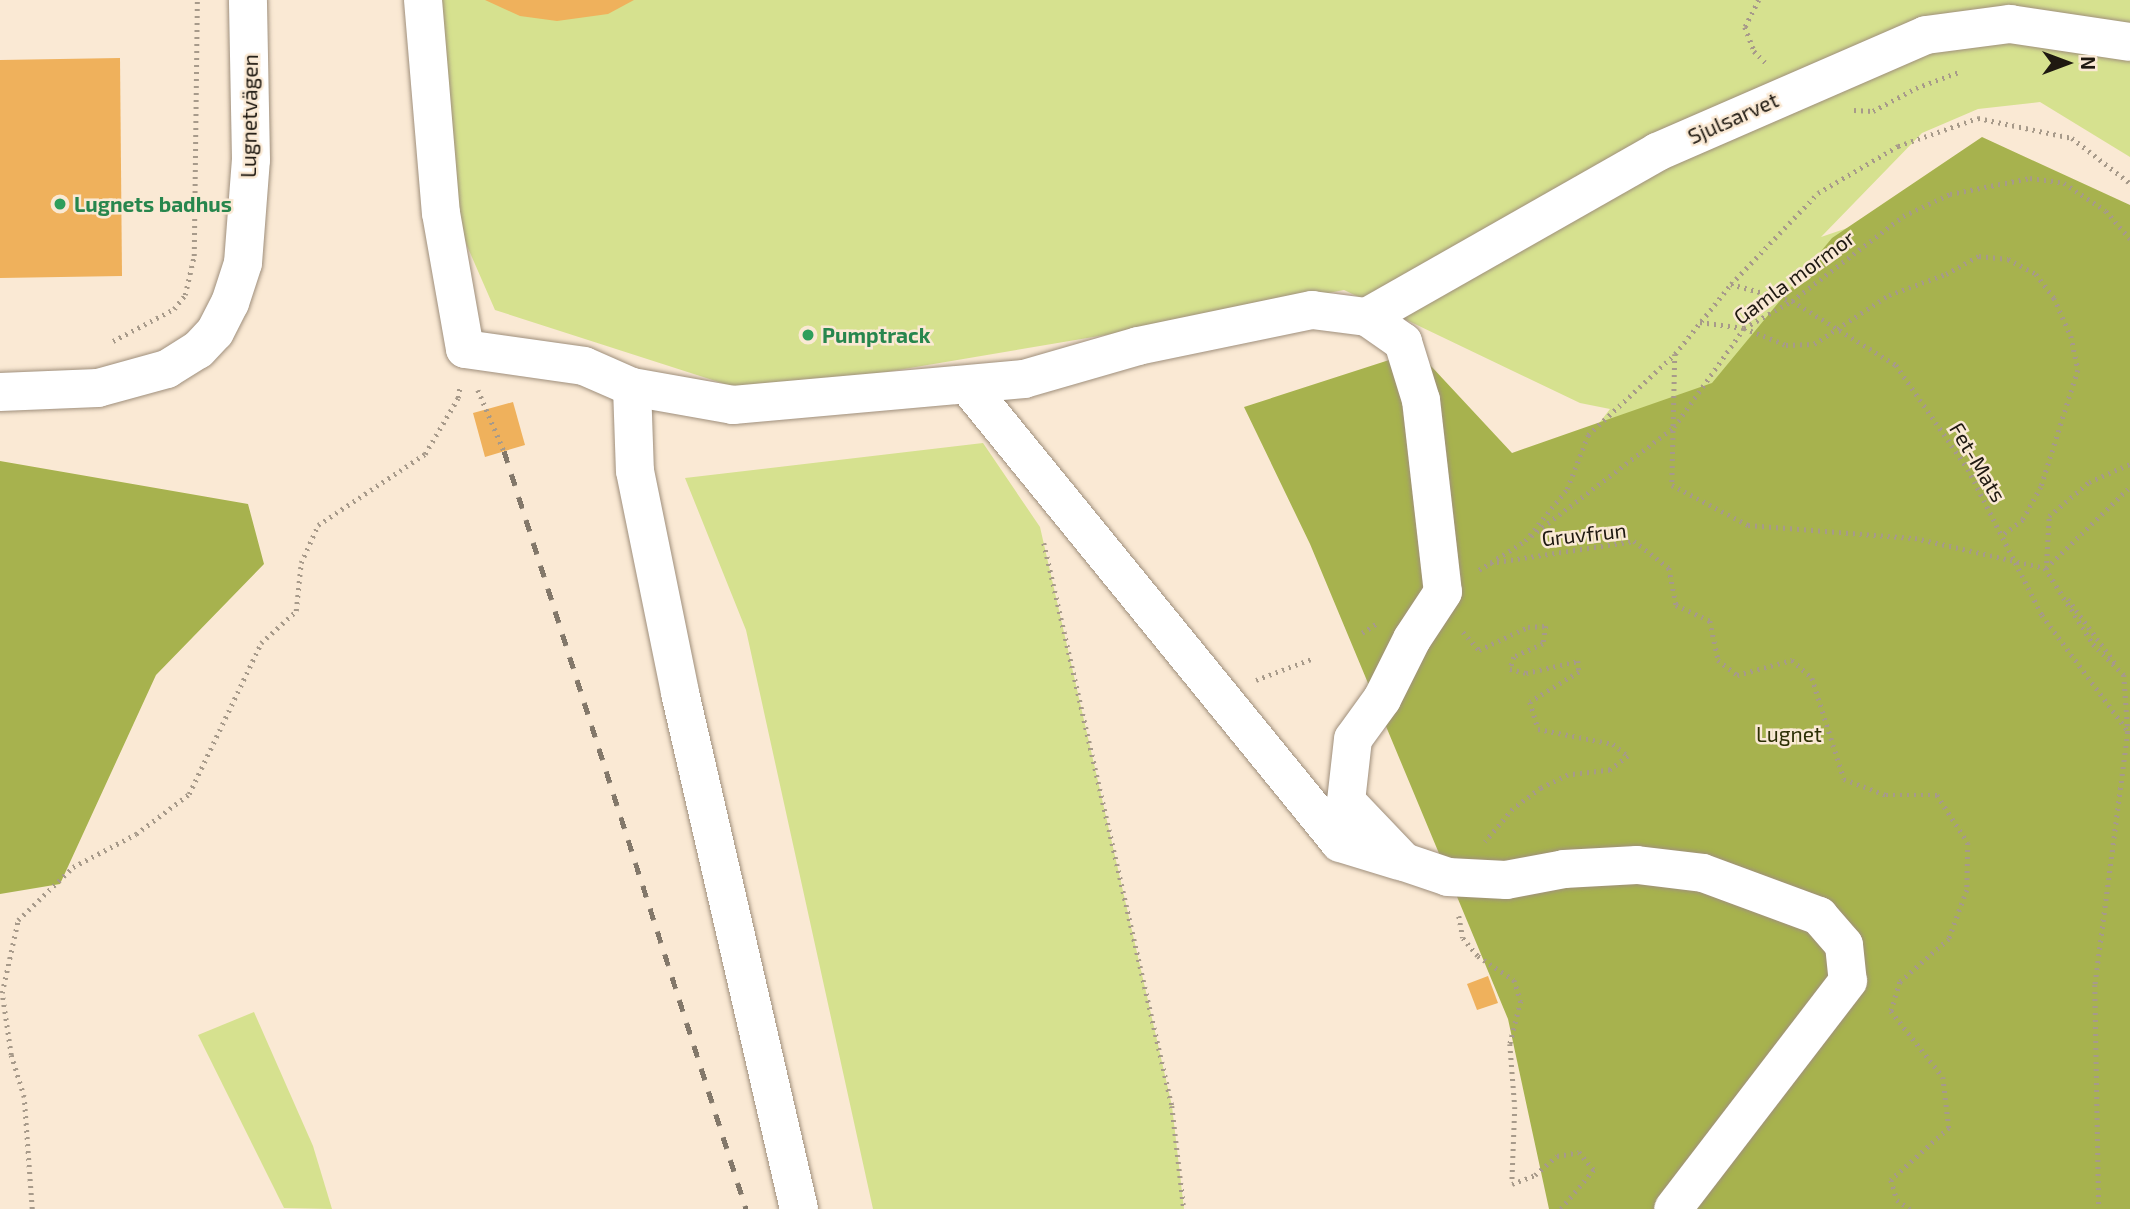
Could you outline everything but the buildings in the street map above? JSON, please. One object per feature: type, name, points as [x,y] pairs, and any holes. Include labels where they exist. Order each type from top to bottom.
[{"type":"street","name":"Lugnetvägen","points":[[0,391],[97,388],[167,369],[198,350],[215,332],[230,303],[243,262],[251,160],[248,0]]},
{"type":"street","points":[[423,0],[441,213],[464,349],[584,366],[632,387],[733,405],[1024,379],[1138,346],[1312,310],[1367,317],[1403,342],[1421,400],[1443,592],[1412,639],[1382,699],[1353,739],[1346,801],[1404,862]]},
{"type":"street","name":"Sjulsarvet","points":[[1367,317],[1657,152],[1901,44],[1926,35],[2010,24],[2130,42]]},
{"type":"street","points":[[968,386],[1215,695],[1340,843],[1448,877],[1506,880],[1564,869],[1637,865],[1703,873],[1819,916],[1844,945],[1848,981],[1673,1209]]},
{"type":"street","points":[[632,387],[635,471],[680,693],[799,1209]]},
{"type":"path","points":[[110,343],[174,309],[185,295],[194,256],[197,0]]},
{"type":"path","points":[[1443,592],[1525,541],[1567,489],[1588,435],[1675,354],[1731,284],[1818,193],[1898,146],[1978,118],[2071,138],[2130,183]]},
{"type":"path","name":"Gamla mormor","points":[[1525,541],[1674,427],[1744,328],[1792,301],[1903,216],[1950,194],[2030,178],[2064,183],[2106,211],[2130,239]]},
{"type":"path","points":[[1700,322],[1744,328],[1786,345],[1814,344],[1889,295],[1946,274],[1979,256],[2008,259],[2036,274],[2054,298],[2071,336],[2078,370],[2040,487],[2024,520],[2002,536]]},
{"type":"path","name":"Fet-Mats","points":[[1731,284],[1792,301],[1896,365],[1968,469],[2042,615],[2129,733]]},
{"type":"path","points":[[464,349],[504,451]]},
{"type":"path","points":[[32,1209],[24,1097],[11,1055],[2,993],[19,920],[73,867],[135,834],[189,794],[261,643],[296,611],[301,563],[318,525],[425,454],[458,398],[464,349]]},
{"type":"path","points":[[1675,354],[1672,485],[1748,525],[1915,538],[2045,568]]},
{"type":"path","points":[[2099,1209],[2095,985],[2129,733],[2127,676],[2093,644],[2045,568],[2049,516],[2089,482],[2130,464]]},
{"type":"path","points":[[2045,568],[2130,487]]},
{"type":"path","points":[[1043,541],[1172,1106],[1184,1209]]},
{"type":"path","name":"Gruvfrun","points":[[1490,563],[1634,541],[1669,568],[1676,606],[1710,621],[1718,660],[1737,675],[1792,660],[1812,678],[1844,779],[1886,795],[1937,795],[1943,804],[1968,843],[1967,890],[1950,939],[1900,982],[1891,1011],[1943,1077],[1950,1128],[1891,1180],[1897,1200],[1910,1209]]},
{"type":"path","points":[[1215,695],[1314,658]]},
{"type":"green space","points":[[435,0],[2130,0],[2130,157],[2040,102],[1978,109],[1922,133],[1821,237],[1974,185],[2130,1209],[1519,527],[1610,409],[1580,403],[1344,290],[1129,331],[756,394],[495,310],[454,216]]},
{"type":"green space","name":"Lugnet","points":[[1982,137],[2130,205],[2130,1209],[1549,1209],[1508,1019],[1310,544],[1244,407],[1417,351],[1512,453],[1712,383],[1832,238]]},
{"type":"green space","points":[[983,443],[1040,527],[1172,1106],[1184,1209],[873,1209],[746,630],[685,478]]},
{"type":"green space","points":[[0,461],[248,504],[264,564],[156,675],[60,884],[0,894]]},
{"type":"green space","points":[[254,1012],[313,1146],[332,1209],[284,1208],[198,1035]]},
{"type":"railway","points":[[504,451],[746,1209]]},
{"type":"place","name":"Lugnets badhus","points":[[60,204]]},
{"type":"place","name":"Pumptrack","points":[[808,335]]}]
